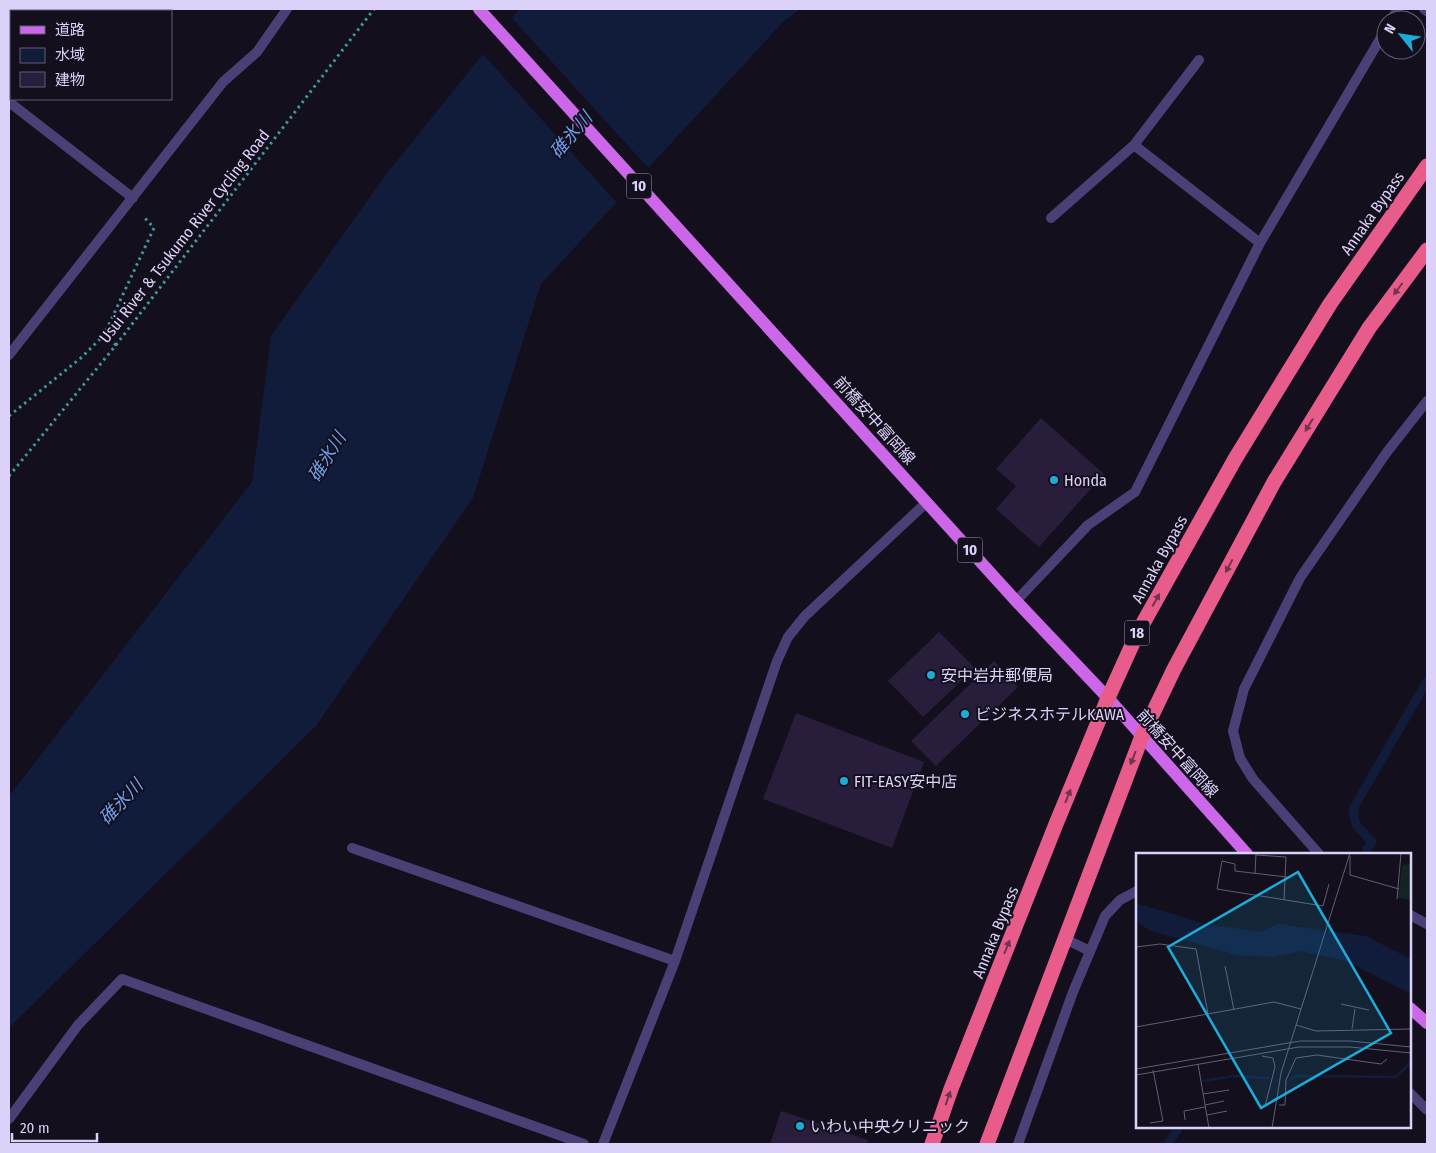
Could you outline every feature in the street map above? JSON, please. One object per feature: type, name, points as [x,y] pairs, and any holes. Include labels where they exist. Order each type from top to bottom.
[{"type":"highway","name":"Annaka Bypass","points":[[932,1144],[951,1090],[1108,698],[1137,634],[1235,459],[1330,304],[1427,166]]},
{"type":"highway","points":[[987,1144],[1142,736],[1174,669],[1274,482],[1369,328],[1427,250]]},
{"type":"main road","name":"前橋安中富岡線","points":[[479,9],[1016,601],[1108,698],[1246,853]]},
{"type":"main road","points":[[1411,1009],[1427,1023]]},
{"type":"street","points":[[9,355],[224,82],[257,52],[287,9]]},
{"type":"street","points":[[1016,601],[1088,524],[1135,492],[1260,243],[1376,46]]},
{"type":"street","points":[[1051,218],[1134,145],[1199,60]]},
{"type":"street","points":[[9,102],[133,198]]},
{"type":"street","points":[[1134,145],[1260,243]]},
{"type":"street","points":[[1315,853],[1253,779],[1240,758],[1232,731],[1244,689],[1300,578],[1387,452],[1427,401]]},
{"type":"street","points":[[603,1144],[675,962],[777,661],[788,637],[804,616],[927,502]]},
{"type":"street","points":[[352,848],[675,962]]},
{"type":"street","points":[[1018,1144],[1073,992],[1104,916],[1120,900],[1136,891]]},
{"type":"street","points":[[1411,915],[1427,924]]},
{"type":"street","points":[[1065,940],[1090,950]]},
{"type":"street","points":[[9,1119],[78,1025],[122,979],[584,1144]]},
{"type":"street","points":[[1411,1095],[1426,1105]]},
{"type":"path","name":"Usui River & Tsukumo River Cycling Road","points":[[9,476],[116,344],[374,9]]},
{"type":"path","points":[[9,416],[82,357],[104,335],[154,228],[141,214]]},
{"type":"path","points":[[104,335],[116,344]]},
{"type":"water","name":"碓氷川","points":[[519,9],[801,9],[784,21],[541,284],[473,498],[316,726],[9,1028],[9,796],[252,482],[271,336],[384,177]]},
{"type":"pier","points":[[510,16],[650,170],[618,204],[481,52]]},
{"type":"building","name":"Honda","points":[[1041,418],[1104,474],[1039,547],[996,509],[1016,486],[996,469]]},
{"type":"building","name":"安中岩井郵便局","points":[[939,632],[975,668],[923,717],[888,681]]},
{"type":"building","name":"ビジネスホテルKAWA","points":[[994,661],[1018,687],[936,766],[911,741]]},
{"type":"building","name":"FIT-EASY安中店","points":[[796,713],[924,762],[892,848],[763,799]]},
{"type":"building","name":"いわい中央クリニック","points":[[781,1111],[868,1140],[867,1144],[770,1144]]},
{"type":"waterway","points":[[1367,849],[1372,842],[1356,825],[1353,809],[1427,681]]},
{"type":"waterway","points":[[1168,1144],[1178,1128]]},
{"type":"place","name":"Honda","points":[[1054,480]]},
{"type":"place","name":"安中岩井郵便局","points":[[931,675]]},
{"type":"place","name":"ビジネスホテルKAWA","points":[[965,714]]},
{"type":"place","name":"FIT-EASY安中店","points":[[844,781]]},
{"type":"place","name":"いわい中央クリニック","points":[[800,1126]]}]
